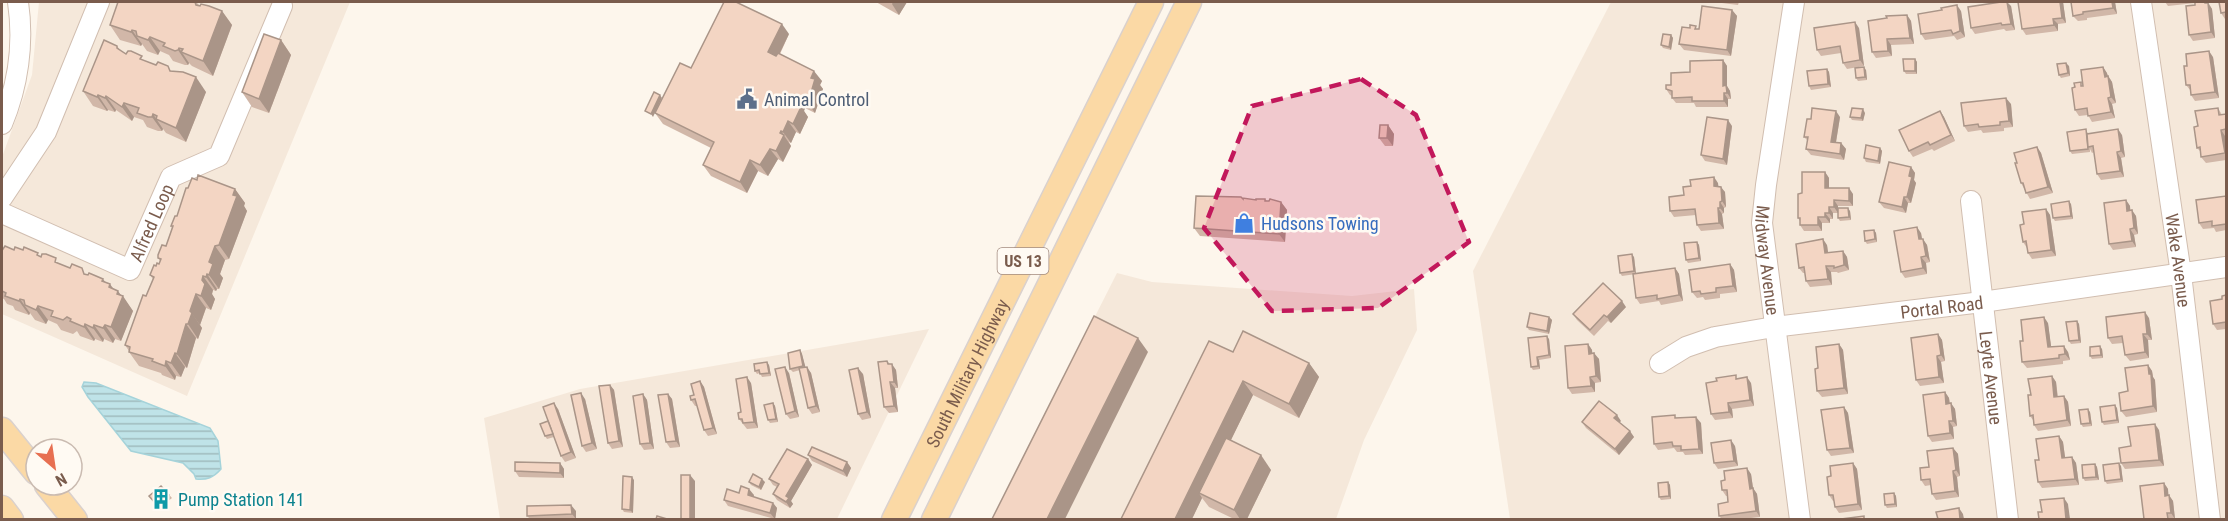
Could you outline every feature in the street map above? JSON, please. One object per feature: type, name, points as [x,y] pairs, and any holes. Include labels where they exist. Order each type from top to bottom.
[{"type":"main road","name":"South Military Highway","points":[[894,519],[1151,2]]},
{"type":"main road","name":"South Military Highway","points":[[934,519],[1189,2]]},
{"type":"main road","points":[[2,430],[24,457]]},
{"type":"main road","points":[[56,497],[75,519]]},
{"type":"main road","points":[[2,508],[11,519]]},
{"type":"street","points":[[2,124],[14,84],[20,53],[21,22],[18,2]]},
{"type":"street","points":[[2,198],[46,132],[99,2]]},
{"type":"street","name":"Midway Avenue","points":[[1794,2],[1762,223],[1800,519]]},
{"type":"street","name":"Wake Avenue","points":[[2141,2],[2181,274],[2210,519]]},
{"type":"street","name":"Alfred Loop","points":[[2,213],[130,270],[171,177],[219,156],[281,3]]},
{"type":"street","name":"Leyte Avenue","points":[[1971,201],[2008,519]]},
{"type":"street","name":"Portal Road","points":[[1660,363],[1686,347],[1715,337],[1774,327],[1982,302],[2226,267]]},
{"type":"highlighted area","points":[[1361,79],[1416,115],[1469,242],[1378,308],[1272,311],[1204,228],[1252,106]]},
{"type":"shaded area","points":[[39,2],[350,2],[187,396],[2,314],[2,157],[32,75]]},
{"type":"shaded area","points":[[1611,2],[2226,2],[2226,519],[1510,519],[1473,271]]},
{"type":"shaded area","points":[[1117,273],[1152,282],[1352,296],[1414,289],[1417,330],[1364,440],[1336,519],[992,520]]},
{"type":"shaded area","points":[[929,329],[837,519],[500,519],[484,418],[580,389]]},
{"type":"water","points":[[84,382],[96,383],[210,428],[218,441],[221,469],[210,478],[196,479],[183,463],[131,451],[88,397],[82,387]]},
{"type":"building","points":[[118,2],[195,2],[196,5],[201,4],[222,11],[203,61],[181,52],[183,49],[179,48],[175,51],[163,46],[165,43],[150,37],[148,40],[137,36],[136,31],[131,32],[110,25]]},
{"type":"building","name":"Animal Control","points":[[724,2],[736,2],[782,24],[768,52],[776,56],[778,53],[814,71],[811,78],[815,79],[808,103],[798,98],[795,104],[801,107],[793,124],[788,121],[783,132],[781,131],[780,133],[784,135],[776,151],[770,149],[760,165],[750,160],[740,182],[703,165],[714,142],[655,113],[680,63],[691,68]]},
{"type":"building","points":[[2007,2],[2011,24],[2002,25],[2001,23],[1971,28],[1968,7]]},
{"type":"building","points":[[2018,2],[2060,2],[2062,18],[2053,19],[2054,25],[2022,29]]},
{"type":"building","points":[[2071,2],[2112,2],[2113,8],[2083,12],[2083,14],[2073,16]]},
{"type":"building","points":[[2195,2],[2208,3],[2211,32],[2189,35],[2186,6],[2195,5]]},
{"type":"building","points":[[2219,2],[2226,2],[2226,12],[2221,13]]},
{"type":"building","points":[[1957,5],[1960,31],[1953,34],[1951,30],[1921,34],[1918,14]]},
{"type":"building","points":[[1702,6],[1732,10],[1727,50],[1679,44],[1682,27],[1690,28],[1690,25],[1699,29]]},
{"type":"building","points":[[1907,15],[1910,38],[1887,39],[1888,51],[1872,52],[1868,21],[1887,18],[1886,16]]},
{"type":"building","points":[[1855,22],[1860,60],[1843,63],[1840,46],[1817,50],[1814,28]]},
{"type":"building","points":[[264,34],[281,40],[259,99],[242,92]]},
{"type":"building","points":[[1663,34],[1671,35],[1669,47],[1661,45]]},
{"type":"building","points":[[104,40],[117,46],[126,54],[131,51],[142,56],[140,59],[156,65],[158,62],[168,66],[170,71],[183,72],[196,77],[176,128],[156,119],[157,116],[153,114],[152,117],[148,117],[137,113],[139,108],[124,103],[122,107],[106,96],[105,98],[98,95],[97,97],[83,91]]},
{"type":"building","points":[[2209,51],[2215,92],[2191,95],[2190,85],[2186,85],[2184,66],[2187,66],[2186,54]]},
{"type":"building","points":[[1903,59],[1915,59],[1915,71],[1904,71]]},
{"type":"building","points":[[1723,60],[1723,86],[1726,85],[1727,93],[1724,93],[1724,101],[1692,101],[1692,97],[1672,98],[1672,91],[1666,89],[1666,85],[1671,85],[1671,73],[1690,72],[1690,61]]},
{"type":"building","points":[[2066,63],[2068,73],[2059,75],[2057,64]]},
{"type":"building","points":[[1864,67],[1865,77],[1856,78],[1855,68]]},
{"type":"building","points":[[2103,67],[2105,77],[2108,76],[2111,97],[2108,98],[2111,112],[2088,116],[2087,108],[2075,110],[2072,88],[2075,87],[2074,83],[2081,82],[2083,86],[2081,70]]},
{"type":"building","points":[[1827,69],[1828,84],[1809,86],[1807,71]]},
{"type":"building","points":[[654,92],[660,95],[651,114],[645,111]]},
{"type":"building","points":[[2006,98],[2009,121],[2000,122],[2000,125],[1964,126],[1961,103]]},
{"type":"building","points":[[1812,108],[1836,111],[1831,142],[1841,143],[1840,154],[1806,149],[1808,137],[1804,137],[1807,119],[1811,119]]},
{"type":"building","points":[[1852,108],[1863,109],[1861,118],[1850,117]]},
{"type":"building","points":[[2218,108],[2219,115],[2226,114],[2226,129],[2221,130],[2225,153],[2201,157],[2200,147],[2197,148],[2194,127],[2198,126],[2195,111]]},
{"type":"building","points":[[1940,111],[1951,135],[1930,145],[1928,142],[1909,151],[1899,130]]},
{"type":"building","points":[[1707,117],[1728,120],[1723,159],[1701,155]]},
{"type":"building","points":[[1380,125],[1388,125],[1387,138],[1379,138]]},
{"type":"building","points":[[2086,129],[2088,149],[2070,151],[2067,132]]},
{"type":"building","points":[[2118,129],[2121,151],[2117,152],[2120,171],[2097,174],[2093,146],[2088,147],[2087,134]]},
{"type":"building","points":[[1866,145],[1880,148],[1878,161],[1864,158]]},
{"type":"building","points":[[2037,147],[2048,187],[2026,193],[2015,163],[2017,163],[2014,153]]},
{"type":"building","points":[[1889,162],[1911,167],[1909,176],[1912,177],[1902,207],[1879,202]]},
{"type":"building","points":[[1802,172],[1825,172],[1825,188],[1849,188],[1849,201],[1834,200],[1834,207],[1829,207],[1829,213],[1825,213],[1825,217],[1818,217],[1818,225],[1800,225],[1798,194],[1802,193]]},
{"type":"building","points":[[198,175],[235,189],[233,195],[237,196],[219,245],[215,246],[209,262],[213,264],[209,275],[203,276],[202,280],[205,284],[201,296],[196,294],[190,311],[192,313],[186,324],[177,354],[175,353],[171,363],[166,361],[165,366],[152,361],[153,359],[129,352],[130,347],[125,345],[143,295],[146,296],[154,277],[150,275],[154,265],[159,264],[161,259],[158,255],[162,245],[166,246],[186,188],[192,178],[197,180]]},
{"type":"building","points":[[1714,177],[1714,186],[1721,187],[1722,201],[1718,208],[1719,223],[1697,225],[1695,209],[1670,211],[1669,197],[1684,195],[1683,187],[1691,186],[1690,180]]},
{"type":"building","name":"Hudsons Towing","points":[[1196,196],[1241,197],[1243,199],[1265,199],[1265,201],[1270,199],[1281,202],[1279,234],[1194,228]]},
{"type":"building","points":[[2226,196],[2226,224],[2212,226],[2212,221],[2199,223],[2196,200]]},
{"type":"building","points":[[2126,200],[2127,211],[2132,210],[2134,228],[2130,229],[2132,241],[2109,244],[2104,203]]},
{"type":"building","points":[[2069,201],[2071,216],[2053,218],[2051,204]]},
{"type":"building","points":[[1838,208],[1848,208],[1849,217],[1838,218]]},
{"type":"building","points":[[2046,209],[2051,250],[2028,253],[2020,225],[2024,224],[2022,212]]},
{"type":"building","points":[[1917,227],[1919,239],[1923,239],[1926,256],[1921,257],[1923,268],[1901,272],[1894,231]]},
{"type":"building","points":[[1874,230],[1875,239],[1865,241],[1864,231]]},
{"type":"building","points":[[1823,239],[1825,253],[1843,251],[1844,265],[1834,268],[1834,266],[1826,266],[1828,279],[1806,281],[1804,267],[1799,268],[1796,244]]},
{"type":"building","points":[[1697,242],[1699,258],[1686,260],[1684,243]]},
{"type":"building","points":[[5,246],[14,250],[15,247],[23,250],[24,247],[38,253],[37,255],[41,257],[42,254],[46,254],[56,258],[55,262],[70,268],[72,264],[82,268],[84,274],[89,273],[110,284],[109,287],[123,296],[111,327],[105,325],[103,328],[94,325],[93,328],[85,324],[84,327],[70,321],[71,319],[67,317],[63,320],[51,316],[53,311],[38,306],[36,310],[25,305],[24,300],[19,301],[5,296],[6,293],[2,291],[2,248]]},
{"type":"building","points":[[1632,254],[1634,271],[1620,273],[1618,256]]},
{"type":"building","points":[[1730,264],[1733,286],[1716,288],[1716,292],[1701,294],[1700,291],[1692,292],[1689,270]]},
{"type":"building","points":[[1675,268],[1679,295],[1657,299],[1657,295],[1636,298],[1633,274]]},
{"type":"building","points":[[1603,283],[1622,301],[1590,330],[1573,314]]},
{"type":"building","points":[[2226,295],[2226,322],[2213,324],[2210,301],[2222,299],[2222,296]]},
{"type":"building","points":[[2145,312],[2147,334],[2143,334],[2145,352],[2125,355],[2122,336],[2108,338],[2106,317]]},
{"type":"building","points":[[1530,313],[1549,317],[1547,331],[1527,327]]},
{"type":"building","points":[[1094,316],[1138,338],[1047,519],[992,519]]},
{"type":"building","points":[[2044,317],[2048,347],[2064,346],[2065,354],[2059,355],[2059,358],[2022,362],[2021,320]]},
{"type":"building","points":[[2077,321],[2079,340],[2069,341],[2066,322]]},
{"type":"building","points":[[1243,331],[1309,363],[1289,404],[1243,381],[1175,519],[1121,519],[1209,341],[1233,352]]},
{"type":"building","points":[[1938,334],[1941,355],[1937,356],[1939,377],[1916,380],[1911,338]]},
{"type":"building","points":[[1547,336],[1549,355],[1537,357],[1538,366],[1531,367],[1528,338]]},
{"type":"building","points":[[1588,344],[1589,354],[1594,353],[1596,376],[1590,377],[1591,386],[1568,388],[1565,346]]},
{"type":"building","points":[[1839,344],[1844,388],[1817,391],[1816,347]]},
{"type":"building","points":[[2100,346],[2101,355],[2090,356],[2090,347]]},
{"type":"building","points":[[800,350],[803,366],[790,369],[788,353]]},
{"type":"building","points":[[887,361],[888,364],[892,364],[894,382],[890,382],[894,406],[884,407],[878,362]]},
{"type":"building","points":[[767,362],[769,373],[760,374],[759,370],[755,371],[754,364]]},
{"type":"building","points":[[2148,365],[2149,374],[2151,374],[2153,406],[2121,411],[2119,393],[2128,391],[2125,368]]},
{"type":"building","points":[[785,367],[795,411],[786,414],[775,369]]},
{"type":"building","points":[[807,367],[816,406],[808,408],[799,368]]},
{"type":"building","points":[[858,368],[867,412],[858,414],[849,370]]},
{"type":"building","points":[[1736,375],[1736,379],[1747,377],[1750,400],[1728,403],[1729,412],[1711,414],[1706,383],[1717,381],[1716,378]]},
{"type":"building","points":[[2052,376],[2054,397],[2064,396],[2067,420],[2034,425],[2033,415],[2030,416],[2028,395],[2031,395],[2028,379]]},
{"type":"building","points":[[747,377],[754,422],[743,423],[738,413],[741,412],[736,379]]},
{"type":"building","points":[[700,381],[713,428],[704,430],[695,399],[691,400],[690,396],[694,395],[691,384]]},
{"type":"building","points":[[610,385],[619,441],[608,443],[599,386]]},
{"type":"building","points":[[1945,392],[1946,404],[1951,403],[1953,421],[1949,421],[1950,433],[1928,436],[1923,395]]},
{"type":"building","points":[[581,393],[592,443],[582,446],[571,395]]},
{"type":"building","points":[[643,394],[650,443],[640,444],[633,396]]},
{"type":"building","points":[[668,394],[676,441],[666,442],[658,395]]},
{"type":"building","points":[[1599,401],[1617,415],[1614,418],[1630,431],[1615,449],[1582,422]]},
{"type":"building","points":[[554,403],[571,452],[561,456],[543,407]]},
{"type":"building","points":[[773,403],[776,419],[768,420],[764,405]]},
{"type":"building","points":[[2115,405],[2117,420],[2102,422],[2100,407]]},
{"type":"building","points":[[1844,407],[1850,448],[1827,450],[1821,410]]},
{"type":"building","points":[[2088,409],[2090,423],[2081,424],[2079,410]]},
{"type":"building","points":[[1675,415],[1675,418],[1696,417],[1699,449],[1681,450],[1681,446],[1673,446],[1672,442],[1654,444],[1652,417]]},
{"type":"building","points":[[548,421],[553,434],[545,436],[540,424]]},
{"type":"building","points":[[2155,424],[2159,460],[2121,463],[2119,448],[2131,446],[2128,427]]},
{"type":"building","points":[[2059,436],[2062,458],[2072,457],[2075,479],[2038,482],[2035,460],[2039,460],[2036,439]]},
{"type":"building","points":[[1226,438],[1261,455],[1234,510],[1199,493]]},
{"type":"building","points":[[1731,440],[1734,461],[1714,463],[1711,443]]},
{"type":"building","points":[[812,447],[847,462],[843,471],[808,455]]},
{"type":"building","points":[[1953,448],[1956,470],[1953,471],[1955,491],[1932,494],[1930,479],[1921,480],[1920,468],[1929,467],[1927,451]]},
{"type":"building","points":[[787,449],[808,459],[786,496],[789,498],[786,502],[773,494],[779,484],[769,479]]},
{"type":"building","points":[[515,462],[560,463],[560,473],[515,471]]},
{"type":"building","points":[[1853,463],[1858,504],[1835,507],[1833,495],[1829,495],[1827,477],[1831,476],[1830,466]]},
{"type":"building","points":[[2119,463],[2121,479],[2105,481],[2103,465]]},
{"type":"building","points":[[2095,464],[2096,477],[2083,478],[2082,465]]},
{"type":"building","points":[[1747,468],[1756,511],[1719,516],[1718,504],[1728,502],[1727,490],[1722,490],[1721,481],[1725,480],[1724,471]]},
{"type":"building","points":[[753,474],[762,479],[759,487],[749,482]]},
{"type":"building","points":[[681,475],[690,475],[690,519],[681,519]]},
{"type":"building","points":[[623,476],[632,477],[630,510],[622,509]]},
{"type":"building","points":[[1668,482],[1669,496],[1659,497],[1658,483]]},
{"type":"building","points":[[2164,483],[2165,496],[2169,495],[2171,513],[2167,513],[2168,519],[2144,519],[2140,486]]},
{"type":"building","name":"Pump Station 141","points":[[161,486],[169,495],[157,505],[149,496]]},
{"type":"building","points":[[741,486],[749,489],[748,495],[773,503],[770,513],[724,500],[727,489],[739,493]]},
{"type":"building","points":[[1894,493],[1895,504],[1885,505],[1884,494]]},
{"type":"building","points":[[2064,498],[2066,519],[2039,519],[2038,512],[2042,512],[2040,500]]},
{"type":"building","points":[[571,505],[572,514],[527,516],[527,506]]},
{"type":"building","points":[[1959,508],[1960,519],[1938,519],[1936,512]]},
{"type":"building","points":[[1864,516],[1864,519],[1841,519]]},
{"type":"place","name":"Animal Control","points":[[747,99]]},
{"type":"place","name":"Hudsons Towing","points":[[1244,223]]},
{"type":"place","name":"Pump Station 141","points":[[161,499]]}]
